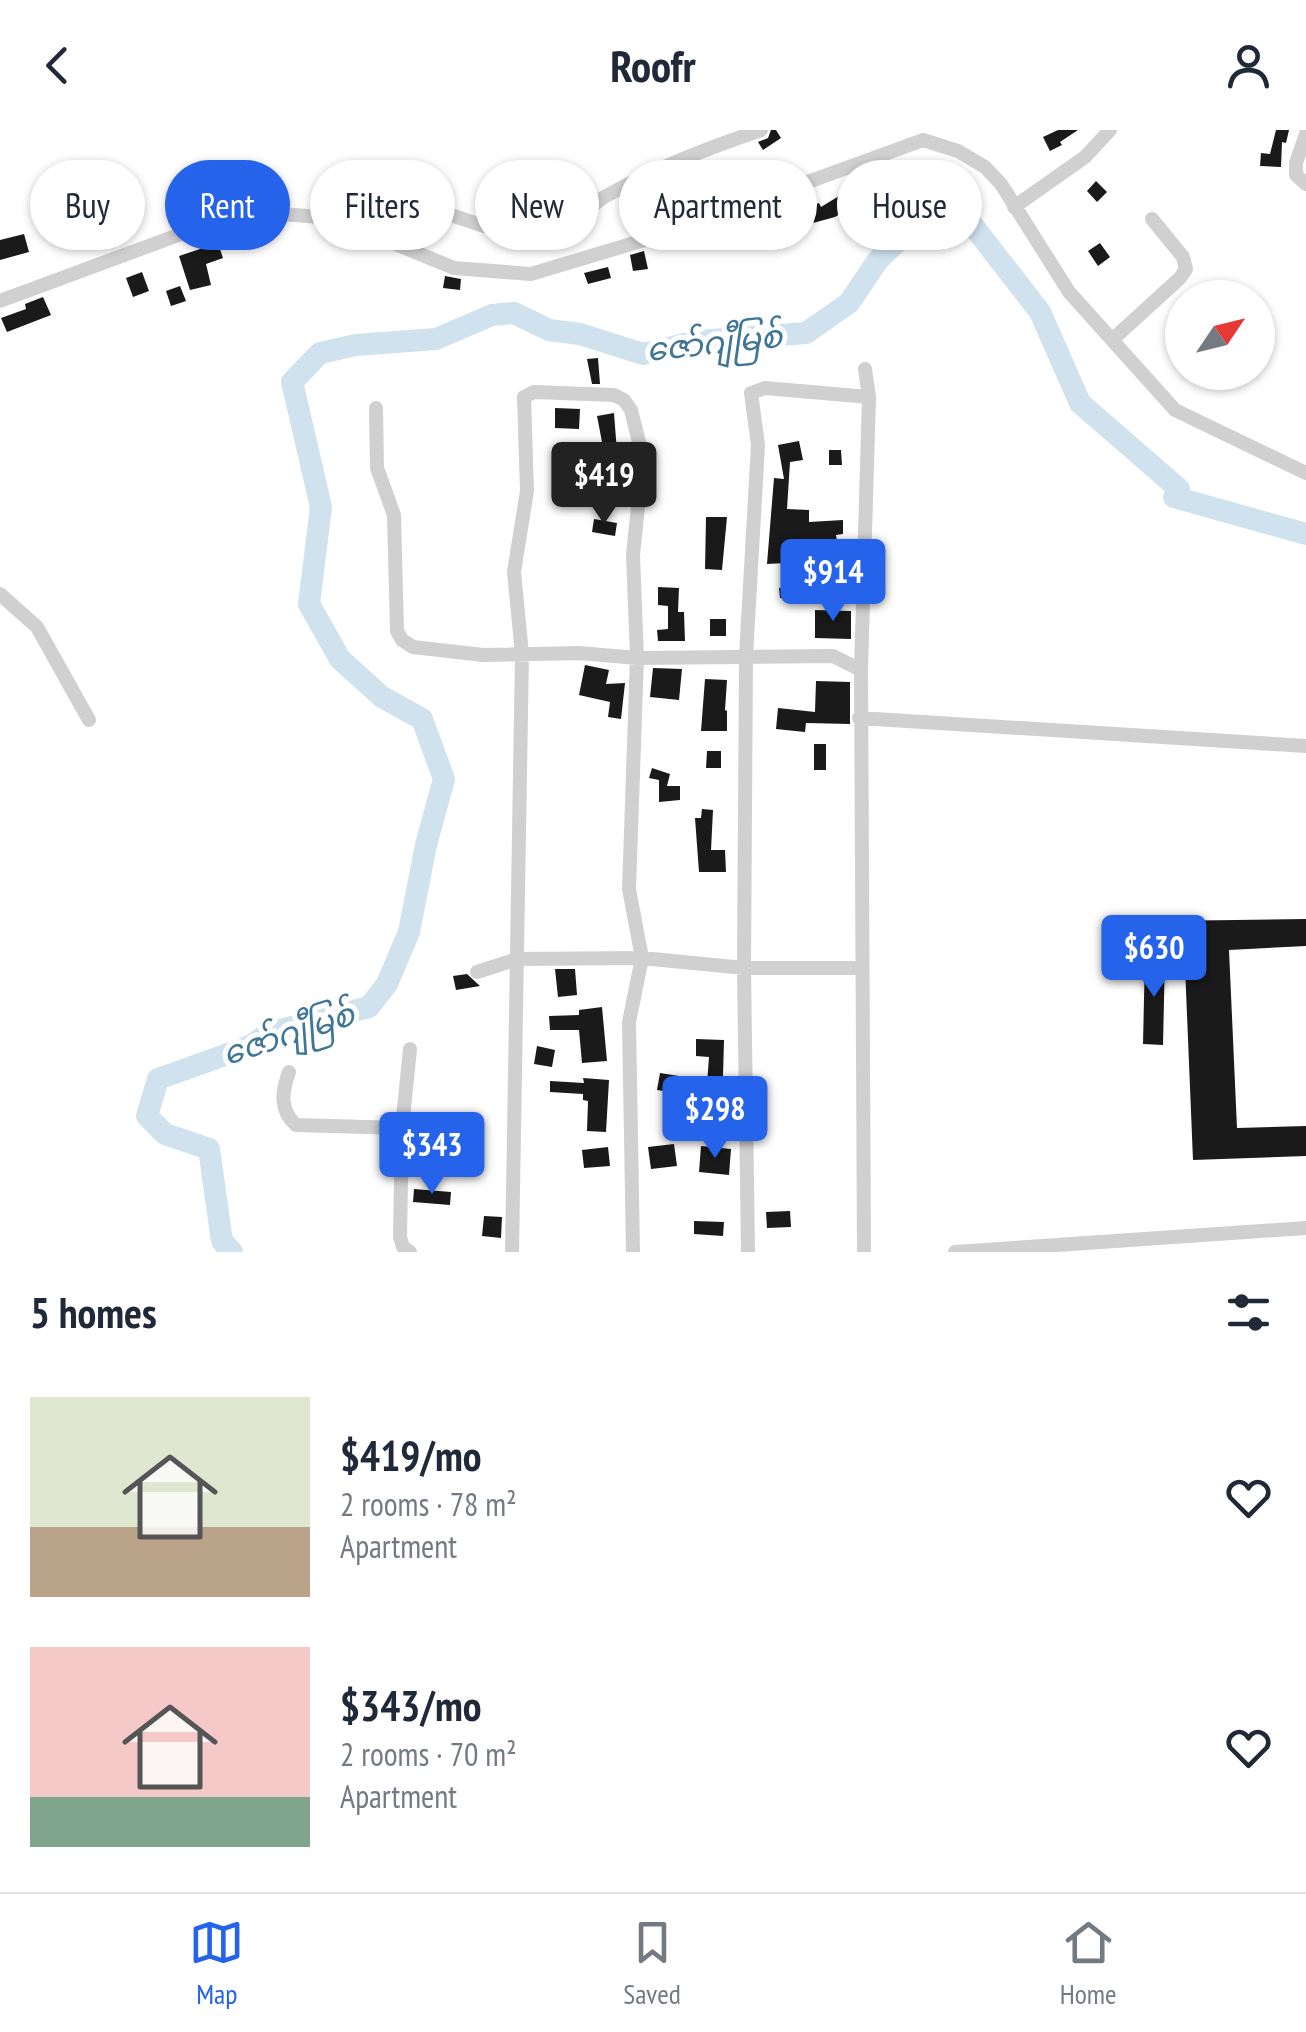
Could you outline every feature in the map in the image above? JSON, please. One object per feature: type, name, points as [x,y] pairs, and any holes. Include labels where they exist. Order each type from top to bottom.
[{"type":"street","points":[[455,217],[512,233],[555,234],[598,200],[690,153],[761,130]]},
{"type":"street","points":[[1014,207],[1085,157],[1110,130]]},
{"type":"street","points":[[1306,134],[1296,163],[1296,174],[1306,184]]},
{"type":"street","points":[[404,250],[454,268],[531,274],[671,232],[923,140],[958,151],[1001,184],[1068,292],[1176,410],[1306,473]]},
{"type":"street","points":[[0,301],[243,211],[310,216]]},
{"type":"street","points":[[1112,340],[1186,268],[1183,256],[1152,219]]},
{"type":"street","points":[[864,1252],[859,718],[869,398],[865,369]]},
{"type":"street","points":[[748,1252],[744,968],[746,656],[758,445],[751,393],[765,388],[869,398]]},
{"type":"street","points":[[512,1252],[522,654],[514,572],[527,491],[524,397],[534,392],[614,395],[624,400],[631,410],[643,458],[632,555],[638,658],[629,889],[642,958],[629,1022],[633,1252]]},
{"type":"street","points":[[376,408],[377,468],[394,515],[397,631],[413,647],[482,655],[833,656],[861,670]]},
{"type":"street","points":[[0,594],[37,627],[89,720]]},
{"type":"street","points":[[859,718],[1306,746]]},
{"type":"street","points":[[477,972],[517,959],[642,958],[744,968],[862,968]]},
{"type":"street","points":[[410,1048],[402,1128],[400,1237],[410,1252]]},
{"type":"street","points":[[288,1072],[283,1089],[284,1110],[296,1125],[402,1128]]},
{"type":"street","points":[[955,1252],[1306,1228]]},
{"type":"building","points":[[771,130],[776,130],[781,138],[763,150],[758,142],[768,138]]},
{"type":"building","points":[[1058,130],[1078,130],[1050,151],[1043,137]]},
{"type":"building","points":[[1276,130],[1289,130],[1286,143],[1282,142],[1281,167],[1260,166],[1261,153],[1270,154]]},
{"type":"building","points":[[1096,181],[1107,192],[1097,202],[1087,191]]},
{"type":"building","points":[[837,197],[835,217],[817,222],[817,204],[821,207]]},
{"type":"building","points":[[24,234],[29,252],[0,260],[0,240]]},
{"type":"building","points":[[1100,243],[1110,257],[1098,266],[1088,251]]},
{"type":"building","points":[[197,250],[220,250],[223,258],[206,264],[211,285],[190,290],[179,256]]},
{"type":"building","points":[[644,251],[648,269],[633,271],[630,255]]},
{"type":"building","points":[[608,267],[611,278],[588,284],[584,273]]},
{"type":"building","points":[[142,272],[149,291],[133,297],[126,278]]},
{"type":"building","points":[[445,276],[461,279],[460,290],[443,288]]},
{"type":"building","points":[[180,286],[186,301],[171,306],[166,291]]},
{"type":"building","points":[[43,297],[51,315],[7,332],[1,318],[26,309],[25,304]]},
{"type":"building","points":[[598,358],[600,384],[592,384],[587,359]]},
{"type":"building","points":[[555,408],[580,409],[579,429],[555,428]]},
{"type":"building","points":[[614,413],[617,452],[593,455],[592,443],[602,442],[597,416]]},
{"type":"building","points":[[799,441],[803,460],[790,462],[787,509],[809,510],[809,522],[843,520],[843,534],[836,535],[845,591],[823,593],[819,561],[767,564],[774,478],[784,479],[778,445]]},
{"type":"building","points":[[829,450],[841,450],[842,465],[829,465]]},
{"type":"building","points":[[609,475],[612,499],[598,501],[595,477]]},
{"type":"building","points":[[706,517],[727,517],[722,570],[705,569]]},
{"type":"building","points":[[594,519],[617,523],[615,536],[592,532]]},
{"type":"building","points":[[799,585],[801,595],[780,598],[779,588]]},
{"type":"building","points":[[658,587],[679,588],[678,612],[684,612],[685,641],[658,641],[657,630],[668,629],[668,606],[658,605]]},
{"type":"building","points":[[815,610],[851,611],[851,639],[815,638]]},
{"type":"building","points":[[710,619],[726,619],[726,636],[710,636]]},
{"type":"building","points":[[585,665],[609,670],[606,684],[625,683],[621,719],[608,717],[610,702],[579,695]]},
{"type":"building","points":[[653,668],[682,669],[679,700],[650,697]]},
{"type":"building","points":[[705,679],[727,680],[727,731],[701,731]]},
{"type":"building","points":[[816,681],[850,682],[850,724],[806,723],[805,732],[776,729],[778,708],[815,712]]},
{"type":"building","points":[[814,744],[826,744],[826,770],[814,770]]},
{"type":"building","points":[[707,751],[721,751],[721,768],[706,768]]},
{"type":"building","points":[[652,768],[670,774],[667,786],[680,786],[680,800],[659,802],[659,780],[649,778]]},
{"type":"building","points":[[702,809],[713,810],[711,850],[725,850],[726,872],[699,872],[695,818],[701,818]]},
{"type":"building","points":[[1306,919],[1306,946],[1229,950],[1237,1128],[1306,1126],[1306,1156],[1193,1160],[1184,942],[1161,942],[1161,921]]},
{"type":"building","points":[[1145,954],[1165,955],[1163,1045],[1143,1044]]},
{"type":"building","points":[[555,969],[575,969],[577,995],[558,997]]},
{"type":"building","points":[[467,974],[480,986],[456,990],[453,976]]},
{"type":"building","points":[[602,1007],[607,1061],[582,1063],[579,1030],[550,1030],[549,1016],[579,1015],[579,1010]]},
{"type":"building","points":[[696,1039],[724,1040],[726,1076],[719,1129],[689,1127],[690,1110],[705,1111],[709,1057],[696,1056]]},
{"type":"building","points":[[537,1046],[555,1050],[552,1067],[534,1064]]},
{"type":"building","points":[[660,1073],[679,1076],[676,1093],[657,1090]]},
{"type":"building","points":[[583,1078],[609,1080],[606,1132],[587,1131],[588,1101],[583,1100],[583,1094],[550,1092],[550,1081],[584,1083]]},
{"type":"building","points":[[674,1144],[677,1166],[651,1169],[648,1147]]},
{"type":"building","points":[[460,1145],[461,1165],[437,1166],[435,1147]]},
{"type":"building","points":[[701,1146],[731,1149],[729,1175],[699,1172]]},
{"type":"building","points":[[608,1147],[610,1166],[584,1168],[582,1150]]},
{"type":"building","points":[[414,1189],[451,1192],[450,1205],[413,1202]]},
{"type":"building","points":[[790,1211],[791,1227],[767,1228],[766,1212]]},
{"type":"building","points":[[484,1216],[502,1217],[501,1238],[482,1236]]},
{"type":"building","points":[[694,1221],[724,1222],[723,1236],[694,1234]]},
{"type":"waterway","name":"ဇော်ဂျီမြစ်","points":[[232,1252],[222,1241],[209,1149],[165,1134],[147,1116],[158,1079],[250,1046],[269,1033],[369,1007],[387,984],[409,932],[444,779],[422,719],[382,697],[340,659],[309,604],[321,507],[292,382],[320,353],[356,345],[436,339],[492,315],[514,313],[549,330],[580,334],[643,354],[698,341],[806,333],[849,303],[878,260],[921,219],[957,205],[1040,312],[1080,403],[1179,489],[1174,497],[1306,534]]}]
